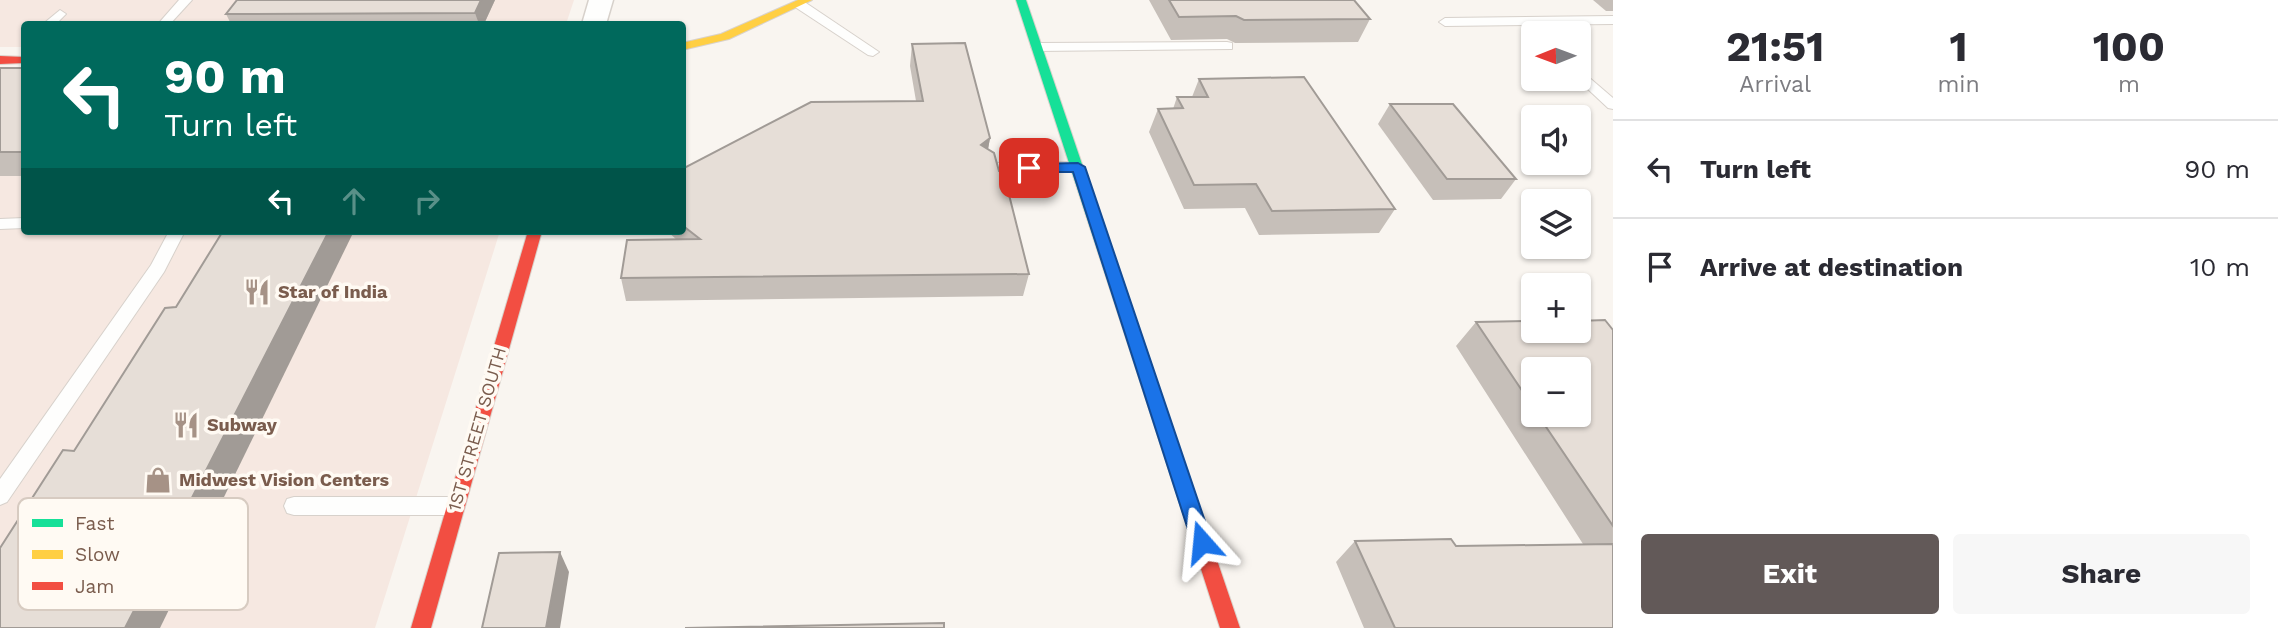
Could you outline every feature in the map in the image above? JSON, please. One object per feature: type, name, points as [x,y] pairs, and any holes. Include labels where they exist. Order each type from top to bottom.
[{"type":"street","points":[[595,21],[601,0]]},
{"type":"street","points":[[1021,0],[1230,628]]},
{"type":"street","points":[[686,46],[724,37],[803,2]]},
{"type":"street","name":"1ST STREET SOUTH","points":[[421,628],[534,235]]},
{"type":"lane","points":[[167,21],[186,0]]},
{"type":"lane","points":[[803,2],[873,52]]},
{"type":"lane","points":[[52,21],[60,14]]},
{"type":"lane","points":[[1525,21],[1613,20]]},
{"type":"lane","points":[[1445,22],[1521,21]]},
{"type":"lane","points":[[1037,47],[1227,46]]},
{"type":"lane","points":[[1591,84],[1613,105]]},
{"type":"lane","points":[[987,169],[1078,167]]},
{"type":"lane","points":[[0,224],[21,223]]},
{"type":"lane","points":[[0,496],[158,268],[176,235]]},
{"type":"lane","points":[[294,506],[455,506]]},
{"type":"shaded area","points":[[0,0],[574,0],[567,21],[21,21],[21,47],[0,47]]},
{"type":"shaded area","points":[[21,85],[21,235],[499,235],[375,628],[0,628],[0,86]]},
{"type":"building","points":[[237,0],[481,0],[475,13],[226,14]]},
{"type":"building","points":[[1169,0],[1354,0],[1370,19],[1244,20],[1236,16],[1179,17]]},
{"type":"building","points":[[965,43],[990,138],[981,145],[994,153],[999,171],[1003,171],[1029,274],[621,278],[627,240],[700,239],[686,228],[686,167],[811,102],[923,101],[912,44]]},
{"type":"building","points":[[0,68],[21,68],[21,152],[0,152]]},
{"type":"building","points":[[1304,77],[1395,209],[1272,211],[1256,184],[1194,185],[1158,109],[1183,108],[1177,97],[1208,97],[1199,79]]},
{"type":"building","points":[[1390,104],[1453,104],[1516,179],[1447,179]]},
{"type":"building","points":[[221,235],[327,235],[192,498],[32,498],[63,450],[74,451],[165,308],[176,307]]},
{"type":"building","points":[[1605,320],[1613,330],[1613,526],[1546,427],[1591,427],[1591,357],[1521,357],[1521,389],[1476,322],[1521,321],[1521,343],[1591,343],[1591,321]]},
{"type":"building","points":[[18,520],[18,610],[134,610],[125,628],[0,628],[0,548]]},
{"type":"building","points":[[1451,539],[1456,546],[1613,544],[1613,628],[1395,628],[1355,541]]},
{"type":"building","points":[[560,552],[546,628],[482,628],[499,553]]},
{"type":"building","points":[[944,623],[944,628],[685,628]]},
{"type":"traffic: fast","points":[[1021,0],[1190,507]]},
{"type":"traffic: slow","points":[[686,46],[725,37],[807,0]]},
{"type":"traffic: jam","points":[[0,60],[21,60]]},
{"type":"traffic: jam","points":[[421,628],[534,235]]},
{"type":"traffic: jam","points":[[1190,507],[1230,628]]},
{"type":"place","name":"Star of India","points":[[257,292]]},
{"type":"place","name":"Subway","points":[[186,425]]},
{"type":"place","name":"Midwest Vision Centers","points":[[158,480]]},
{"type":"route","points":[[1029,168],[1078,167],[1202,542]]}]
